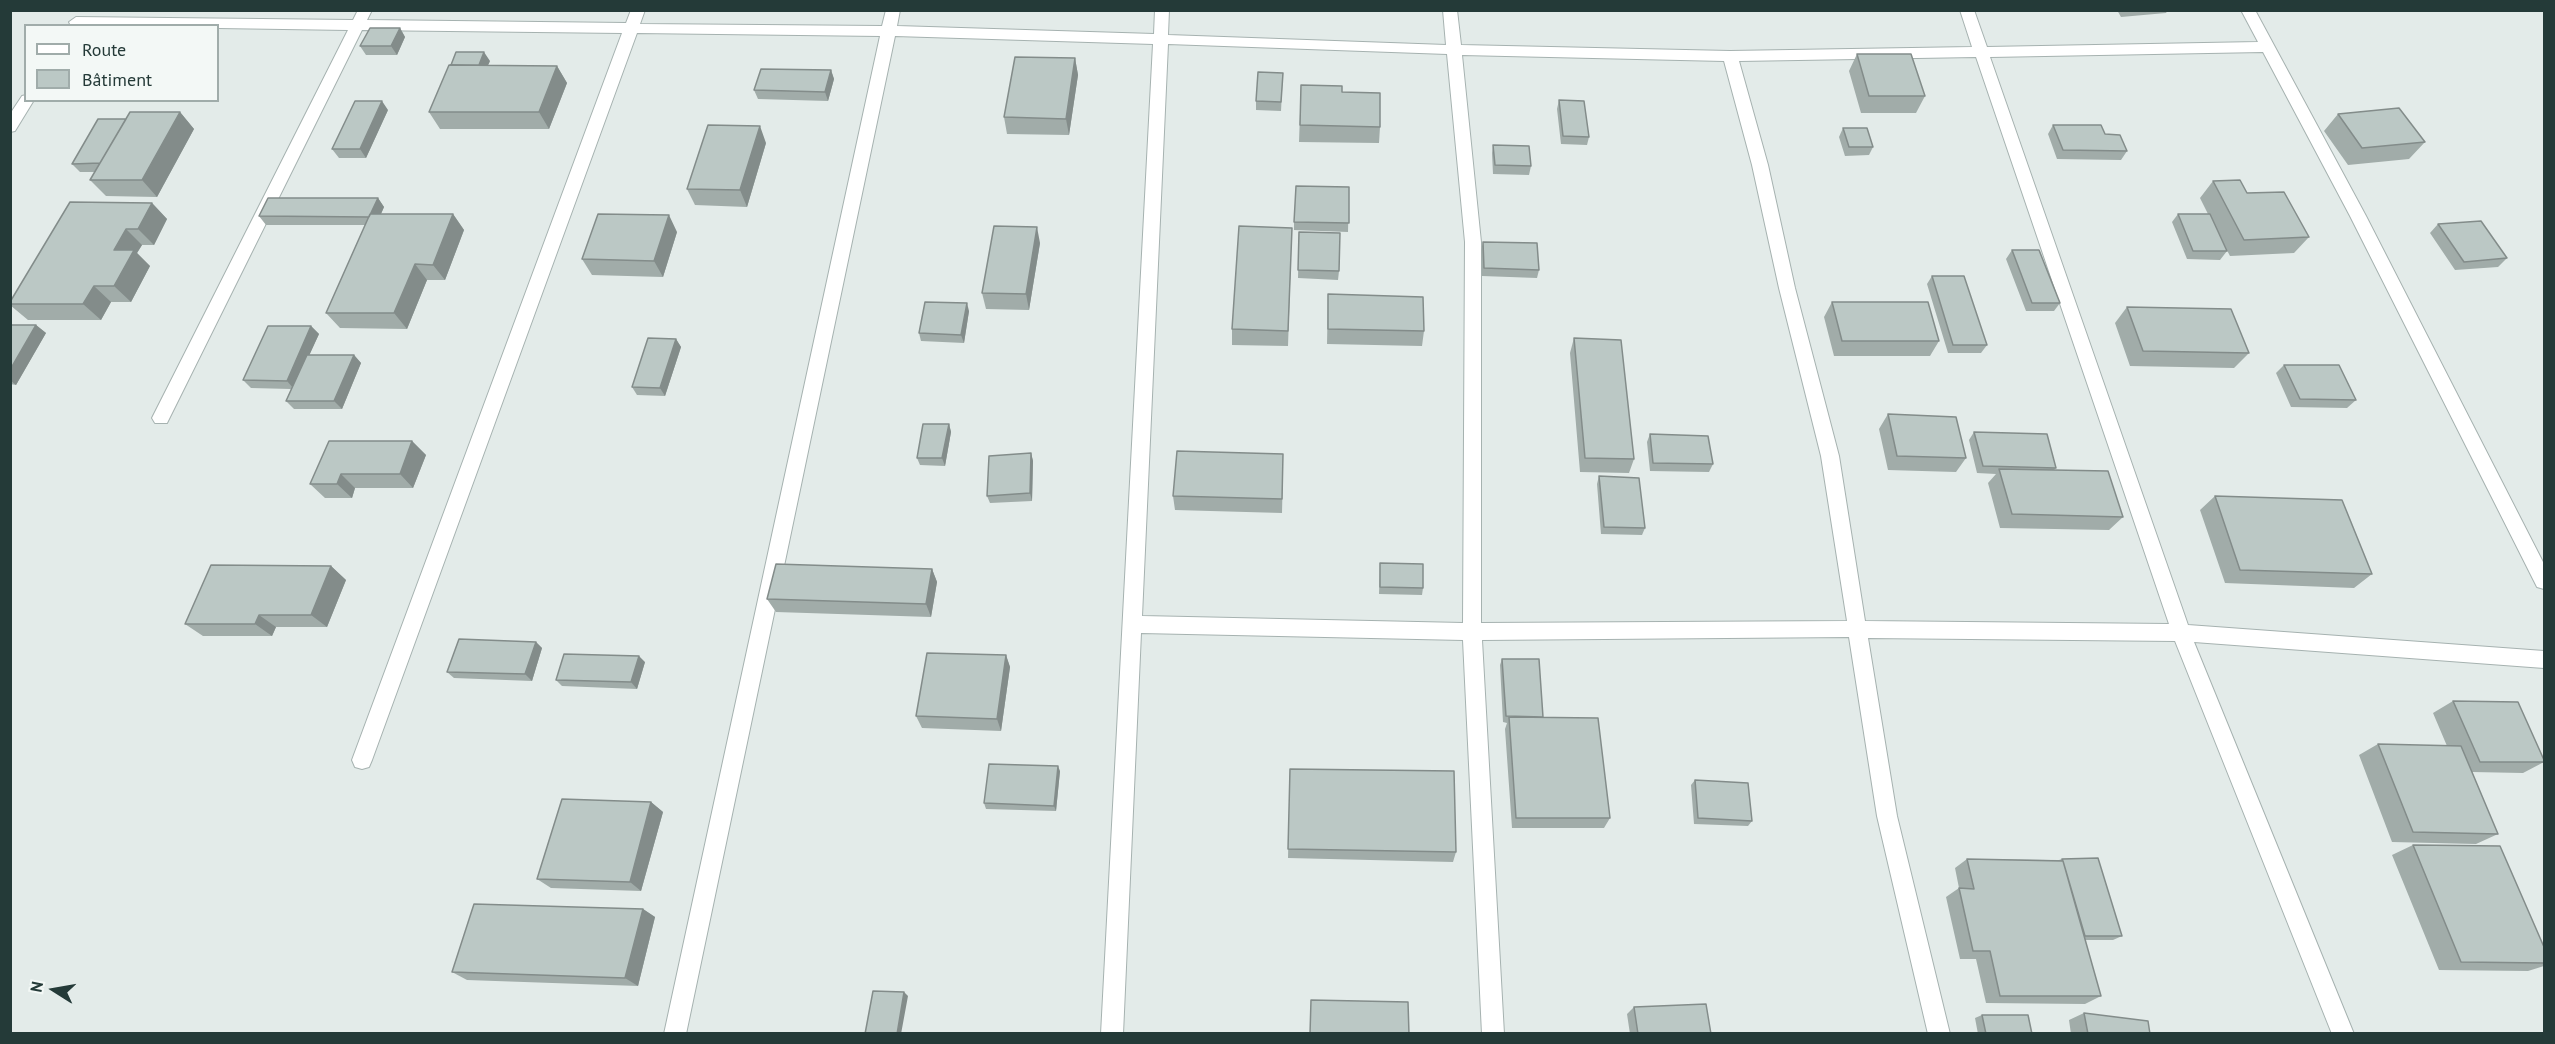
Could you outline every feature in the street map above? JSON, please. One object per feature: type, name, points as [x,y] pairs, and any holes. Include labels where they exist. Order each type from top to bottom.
[{"type":"street","points":[[160,418],[365,10]]},
{"type":"street","points":[[362,760],[638,10]]},
{"type":"street","points":[[675,1034],[893,10]]},
{"type":"street","points":[[1112,1034],[1162,10]]},
{"type":"street","points":[[1450,10],[1452,51],[1473,242],[1472,632],[1493,1034]]},
{"type":"street","points":[[1966,10],[2181,633],[2343,1034]]},
{"type":"street","points":[[2248,10],[2544,581]]},
{"type":"street","points":[[77,20],[889,33],[953,32],[1452,51],[1730,56],[2268,48]]},
{"type":"street","points":[[1730,56],[1760,165],[1787,288],[1830,456],[1887,816],[1939,1034]]},
{"type":"street","points":[[10,127],[26,102]]},
{"type":"street","points":[[1132,624],[1472,632],[1857,629],[2181,633],[2544,660]]},
{"type":"building","points":[[370,28],[400,28],[391,46],[360,46]]},
{"type":"building","points":[[456,52],[484,52],[479,65],[451,65]]},
{"type":"building","points":[[1857,54],[1911,54],[1925,96],[1869,96]]},
{"type":"building","points":[[1015,57],[1075,58],[1066,119],[1004,117]]},
{"type":"building","points":[[449,65],[557,66],[539,112],[429,112]]},
{"type":"building","points":[[761,69],[831,70],[825,92],[754,90]]},
{"type":"building","points":[[1258,72],[1283,73],[1281,102],[1256,101]]},
{"type":"building","points":[[1301,85],[1342,86],[1342,92],[1380,93],[1380,127],[1300,125]]},
{"type":"building","points":[[1559,100],[1584,101],[1589,137],[1563,136]]},
{"type":"building","points":[[355,101],[382,101],[360,149],[332,149]]},
{"type":"building","points":[[2399,108],[2425,142],[2362,148],[2338,114]]},
{"type":"building","points":[[130,112],[180,112],[142,180],[90,180]]},
{"type":"building","points":[[98,119],[126,119],[100,163],[72,164]]},
{"type":"building","points":[[708,125],[760,126],[740,190],[687,189]]},
{"type":"building","points":[[2053,125],[2101,125],[2105,134],[2120,135],[2127,151],[2063,150]]},
{"type":"building","points":[[1843,128],[1867,128],[1873,147],[1849,147]]},
{"type":"building","points":[[1493,145],[1529,146],[1531,166],[1495,165]]},
{"type":"building","points":[[2240,180],[2247,193],[2284,192],[2309,237],[2244,240],[2213,181]]},
{"type":"building","points":[[1296,186],[1349,187],[1349,223],[1294,222]]},
{"type":"building","points":[[268,198],[378,198],[369,217],[259,216]]},
{"type":"building","points":[[70,202],[152,203],[138,229],[126,229],[114,250],[134,250],[114,286],[94,286],[83,304],[10,304],[10,302]]},
{"type":"building","points":[[370,214],[453,214],[433,265],[415,264],[394,313],[326,313]]},
{"type":"building","points":[[598,214],[669,215],[654,261],[582,259]]},
{"type":"building","points":[[2178,214],[2210,214],[2227,251],[2193,251]]},
{"type":"building","points":[[2481,221],[2507,258],[2464,262],[2438,224]]},
{"type":"building","points":[[994,226],[1037,227],[1026,294],[982,293]]},
{"type":"building","points":[[1239,226],[1292,228],[1288,331],[1232,329]]},
{"type":"building","points":[[1299,232],[1340,233],[1339,271],[1298,270]]},
{"type":"building","points":[[1483,242],[1537,243],[1539,270],[1484,268]]},
{"type":"building","points":[[2012,250],[2039,250],[2060,303],[2032,303]]},
{"type":"building","points":[[1932,276],[1964,276],[1987,345],[1953,345]]},
{"type":"building","points":[[1328,294],[1423,297],[1424,331],[1328,329]]},
{"type":"building","points":[[925,302],[967,303],[961,335],[919,333]]},
{"type":"building","points":[[1832,302],[1928,302],[1939,341],[1842,341]]},
{"type":"building","points":[[2127,307],[2231,309],[2249,353],[2143,351]]},
{"type":"building","points":[[10,325],[36,325],[10,370]]},
{"type":"building","points":[[268,326],[311,326],[287,381],[243,380]]},
{"type":"building","points":[[648,338],[676,339],[660,388],[632,387]]},
{"type":"building","points":[[1574,338],[1621,340],[1634,459],[1585,458]]},
{"type":"building","points":[[307,355],[354,355],[334,401],[286,401]]},
{"type":"building","points":[[2284,365],[2339,365],[2356,400],[2300,399]]},
{"type":"building","points":[[1888,414],[1956,417],[1966,458],[1897,456]]},
{"type":"building","points":[[923,424],[949,424],[942,458],[917,458]]},
{"type":"building","points":[[1974,432],[2047,434],[2056,468],[1983,466]]},
{"type":"building","points":[[1650,434],[1708,436],[1713,464],[1653,463]]},
{"type":"building","points":[[329,441],[412,441],[400,474],[341,474],[337,484],[310,484]]},
{"type":"building","points":[[1177,451],[1283,454],[1282,499],[1173,496]]},
{"type":"building","points":[[1031,453],[1030,493],[987,496],[989,456]]},
{"type":"building","points":[[1999,469],[2108,471],[2123,517],[2012,514]]},
{"type":"building","points":[[1599,476],[1639,478],[1645,528],[1604,527]]},
{"type":"building","points":[[2215,496],[2342,500],[2372,574],[2240,570]]},
{"type":"building","points":[[1380,563],[1423,564],[1423,588],[1380,587]]},
{"type":"building","points":[[776,564],[932,569],[926,604],[767,599]]},
{"type":"building","points":[[211,565],[331,566],[311,615],[259,615],[255,624],[185,624]]},
{"type":"building","points":[[459,639],[536,642],[525,674],[447,672]]},
{"type":"building","points":[[927,653],[1006,655],[997,719],[916,716]]},
{"type":"building","points":[[564,654],[639,656],[631,682],[556,680]]},
{"type":"building","points":[[1502,659],[1539,659],[1543,717],[1506,716]]},
{"type":"building","points":[[2453,701],[2518,702],[2544,762],[2480,762]]},
{"type":"building","points":[[1509,717],[1598,718],[1610,818],[1516,818]]},
{"type":"building","points":[[2378,744],[2461,746],[2498,834],[2413,832]]},
{"type":"building","points":[[989,764],[1058,766],[1054,806],[984,803]]},
{"type":"building","points":[[1290,769],[1454,771],[1456,852],[1288,849]]},
{"type":"building","points":[[1695,780],[1748,783],[1752,821],[1698,818]]},
{"type":"building","points":[[562,799],[651,802],[630,882],[537,879]]},
{"type":"building","points":[[2413,845],[2500,846],[2544,947],[2544,963],[2461,962]]},
{"type":"building","points":[[2098,858],[2122,936],[2085,936],[2062,859]]},
{"type":"building","points":[[1967,859],[2063,861],[2101,996],[2000,996],[1990,951],[1973,951],[1959,888],[1974,889]]},
{"type":"building","points":[[474,904],[643,909],[625,978],[452,972]]},
{"type":"building","points":[[873,991],[904,992],[897,1034],[865,1034]]},
{"type":"building","points":[[1311,1000],[1408,1002],[1409,1034],[1310,1034]]},
{"type":"building","points":[[1706,1004],[1711,1034],[1638,1034],[1634,1007]]},
{"type":"building","points":[[2084,1013],[2148,1021],[2150,1034],[2088,1034]]},
{"type":"building","points":[[1982,1015],[2028,1015],[2032,1034],[1986,1034]]}]
